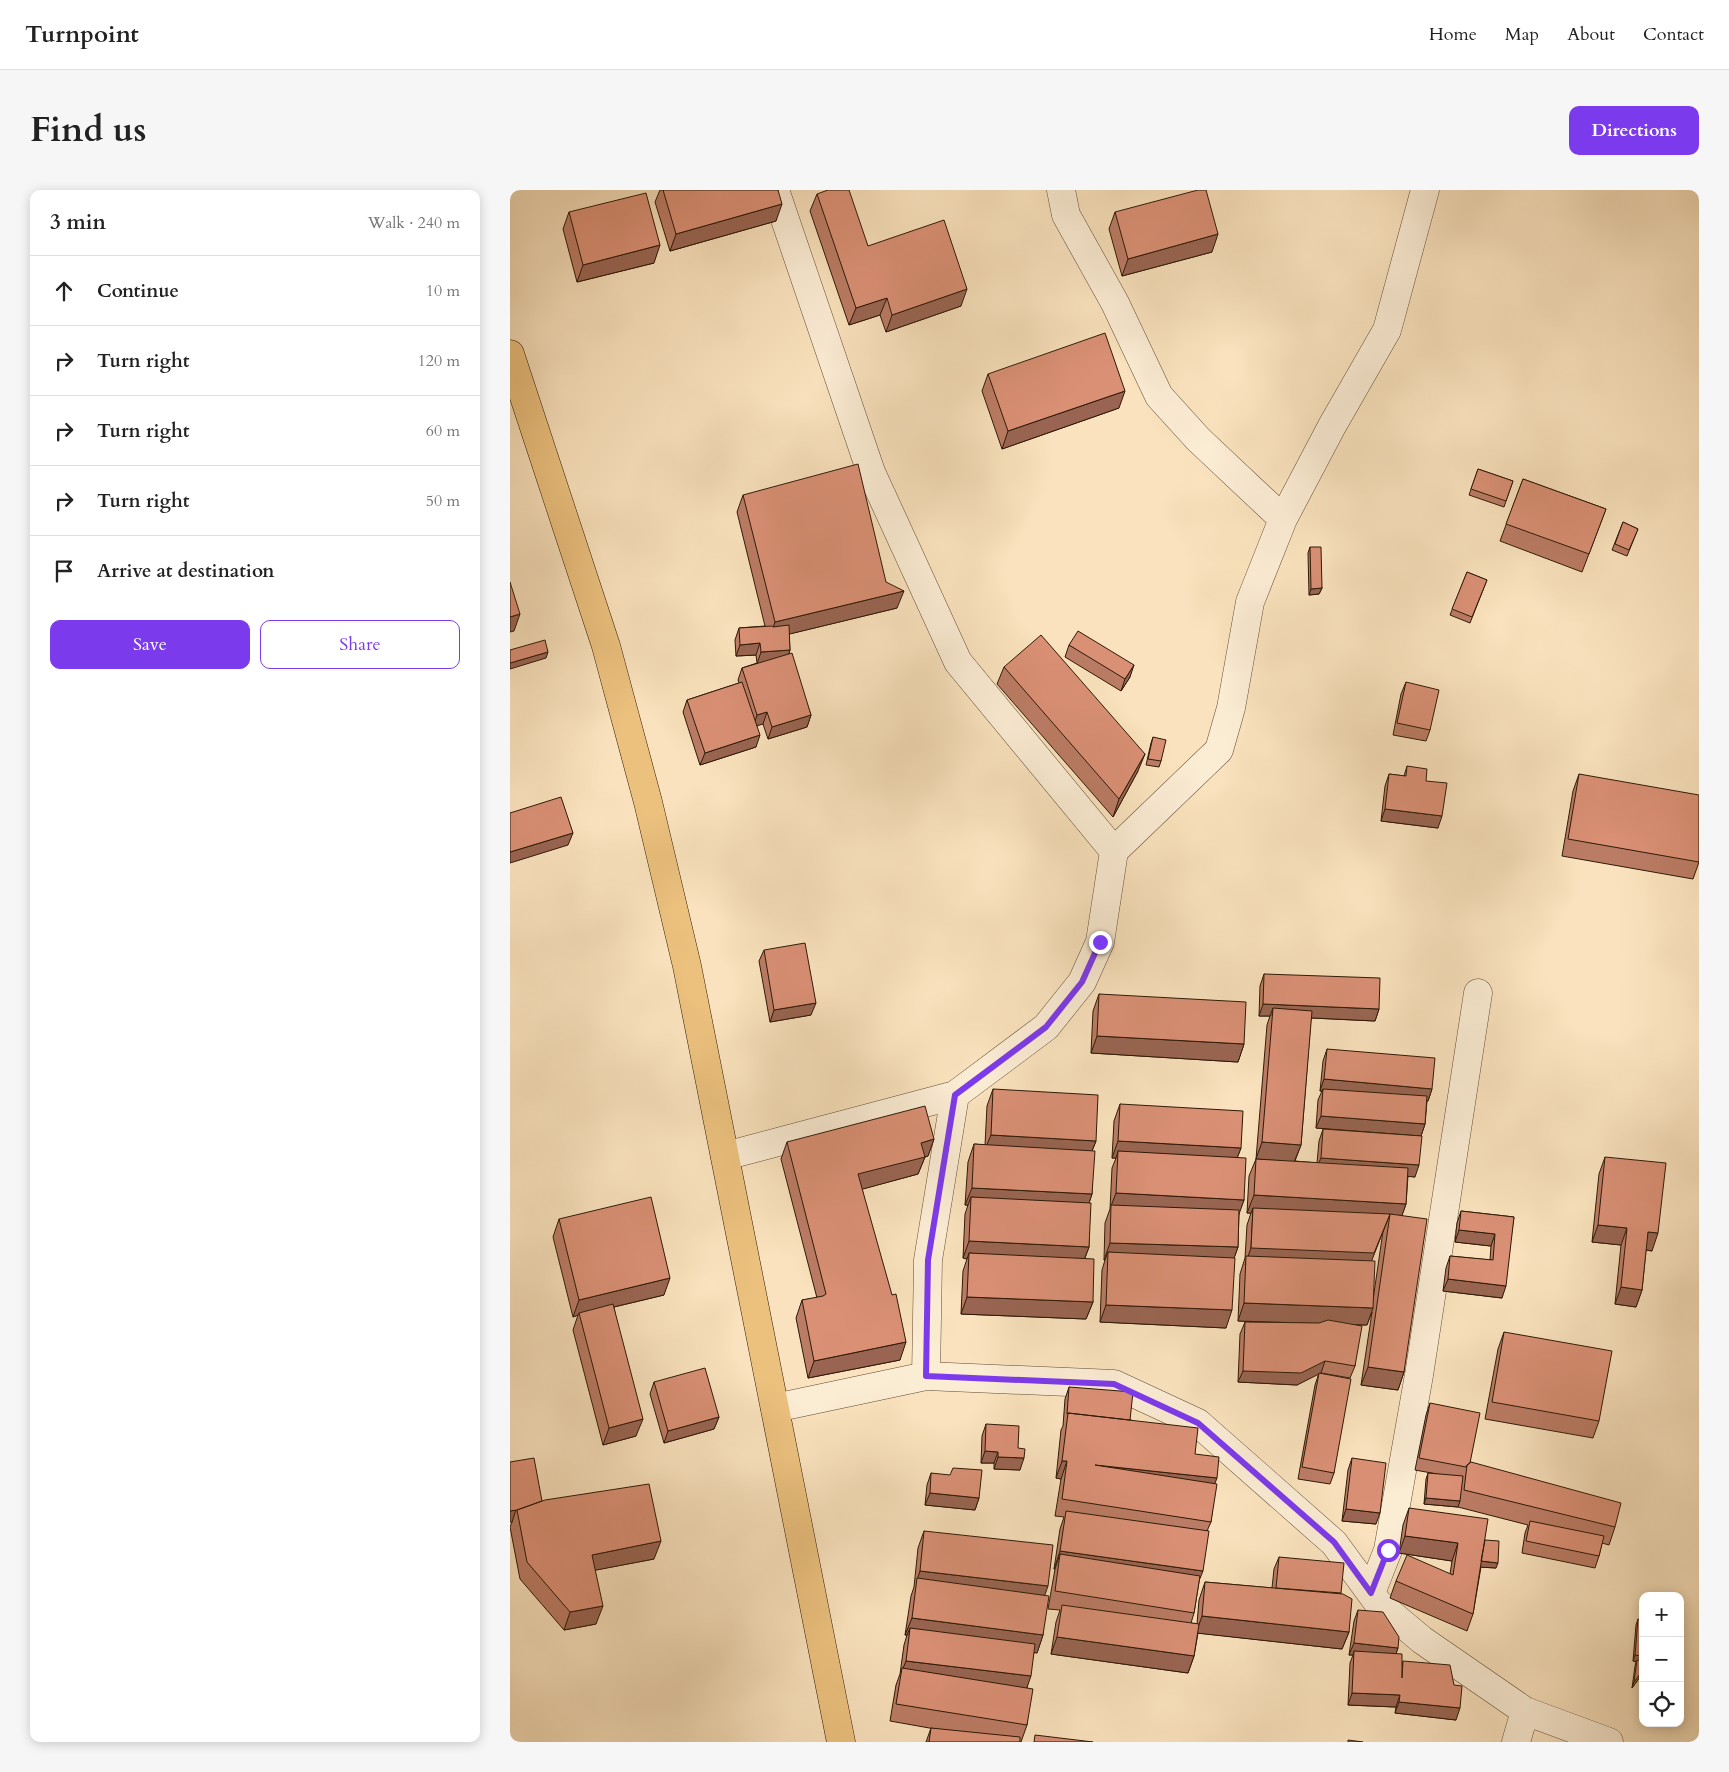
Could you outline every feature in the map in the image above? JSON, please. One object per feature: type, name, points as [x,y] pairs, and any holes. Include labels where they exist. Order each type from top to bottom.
[{"type":"main road","points":[[510,354],[606,646],[645,793],[687,966],[841,1742]]},
{"type":"street","points":[[775,190],[871,472],[958,662],[1114,852]]},
{"type":"street","points":[[1061,190],[1066,215],[1115,303],[1159,396],[1198,439],[1283,519]]},
{"type":"street","points":[[725,1156],[955,1095],[1046,1027],[1082,982],[1100,942],[1114,852],[1219,750],[1231,708],[1250,602],[1283,519],[1332,426],[1388,330],[1424,190]]},
{"type":"street","points":[[1371,1593],[1388,1550],[1419,1375],[1478,993]]},
{"type":"street","points":[[926,1376],[928,1260],[955,1095]]},
{"type":"street","points":[[775,1408],[926,1376],[1114,1384],[1198,1423],[1334,1542],[1378,1603],[1422,1640],[1525,1711],[1610,1742]]},
{"type":"street","points":[[1516,1742],[1525,1711]]},
{"type":"building","points":[[663,190],[778,190],[782,204],[676,234]]},
{"type":"building","points":[[828,190],[849,190],[868,246],[944,220],[967,289],[892,315],[887,298],[856,308],[817,194]]},
{"type":"building","points":[[1198,190],[1206,190],[1218,234],[1128,259],[1115,212]]},
{"type":"building","points":[[646,193],[660,245],[583,265],[569,212]]},
{"type":"building","points":[[1105,333],[1125,391],[1008,431],[988,374]]},
{"type":"building","points":[[858,464],[886,582],[904,591],[775,622],[743,495]]},
{"type":"building","points":[[1478,469],[1513,481],[1506,501],[1471,489]]},
{"type":"building","points":[[1523,479],[1606,509],[1589,554],[1506,524]]},
{"type":"building","points":[[1623,522],[1638,529],[1629,550],[1615,544]]},
{"type":"building","points":[[1310,547],[1321,547],[1322,588],[1311,589]]},
{"type":"building","points":[[1467,572],[1487,580],[1472,617],[1452,609]]},
{"type":"building","points":[[510,582],[520,614],[510,617]]},
{"type":"building","points":[[789,625],[790,650],[761,652],[760,643],[740,645],[739,628]]},
{"type":"building","points":[[1078,631],[1134,665],[1125,679],[1069,645]]},
{"type":"building","points":[[1041,635],[1145,754],[1119,799],[1004,667]]},
{"type":"building","points":[[545,640],[548,652],[510,663],[510,650]]},
{"type":"building","points":[[792,653],[811,715],[772,727],[767,712],[757,715],[742,668]]},
{"type":"building","points":[[742,682],[760,735],[705,753],[687,700]]},
{"type":"building","points":[[1406,682],[1439,690],[1430,730],[1397,723]]},
{"type":"building","points":[[1153,737],[1166,740],[1161,761],[1148,759]]},
{"type":"building","points":[[1407,766],[1427,769],[1426,781],[1447,783],[1442,816],[1385,809],[1389,774],[1406,776]]},
{"type":"building","points":[[1579,774],[1699,795],[1699,862],[1568,839]]},
{"type":"building","points":[[561,797],[573,833],[510,852],[510,813]]},
{"type":"building","points":[[805,943],[816,1003],[774,1010],[764,950]]},
{"type":"building","points":[[1264,974],[1380,978],[1379,1009],[1263,1004]]},
{"type":"building","points":[[1099,994],[1246,1002],[1244,1044],[1097,1036]]},
{"type":"building","points":[[1273,1008],[1312,1011],[1301,1145],[1262,1142]]},
{"type":"building","points":[[1327,1049],[1435,1058],[1432,1089],[1324,1079]]},
{"type":"building","points":[[993,1089],[1098,1095],[1096,1141],[991,1135]]},
{"type":"building","points":[[1323,1089],[1427,1096],[1425,1124],[1321,1116]]},
{"type":"building","points":[[1120,1104],[1243,1111],[1241,1148],[1118,1141]]},
{"type":"building","points":[[925,1106],[934,1139],[921,1143],[925,1157],[858,1174],[892,1295],[896,1294],[906,1342],[814,1361],[802,1300],[826,1294],[787,1142]]},
{"type":"building","points":[[1323,1129],[1422,1136],[1419,1165],[1321,1158]]},
{"type":"building","points":[[974,1144],[1095,1151],[1092,1194],[972,1188]]},
{"type":"building","points":[[1118,1151],[1246,1158],[1244,1200],[1116,1193]]},
{"type":"building","points":[[1605,1157],[1666,1163],[1658,1233],[1648,1232],[1642,1290],[1621,1287],[1627,1228],[1598,1225]]},
{"type":"building","points":[[1256,1159],[1408,1168],[1406,1204],[1254,1195]]},
{"type":"building","points":[[651,1197],[670,1278],[579,1300],[559,1219]]},
{"type":"building","points":[[971,1197],[1091,1203],[1089,1247],[969,1241]]},
{"type":"building","points":[[1111,1205],[1239,1210],[1238,1247],[1110,1243]]},
{"type":"building","points":[[1253,1208],[1390,1214],[1374,1253],[1251,1248]]},
{"type":"building","points":[[1461,1211],[1514,1217],[1506,1286],[1448,1279],[1450,1256],[1493,1260],[1495,1234],[1459,1230]]},
{"type":"building","points":[[1390,1214],[1427,1219],[1404,1372],[1368,1367]]},
{"type":"building","points":[[1108,1252],[1235,1258],[1232,1310],[1106,1305]]},
{"type":"building","points":[[969,1253],[1094,1259],[1093,1302],[967,1297]]},
{"type":"building","points":[[1246,1256],[1375,1261],[1373,1308],[1244,1303]]},
{"type":"building","points":[[613,1304],[643,1419],[609,1428],[579,1313]]},
{"type":"building","points":[[1328,1320],[1362,1326],[1355,1366],[1325,1361],[1301,1373],[1243,1371],[1245,1322],[1319,1323]]},
{"type":"building","points":[[1504,1332],[1612,1351],[1599,1421],[1492,1402]]},
{"type":"building","points":[[705,1368],[719,1417],[668,1431],[654,1382]]},
{"type":"building","points":[[1319,1373],[1351,1379],[1334,1473],[1302,1467]]},
{"type":"building","points":[[1069,1387],[1133,1392],[1130,1420],[1067,1414]]},
{"type":"building","points":[[1430,1403],[1480,1413],[1470,1463],[1466,1467],[1419,1458]]},
{"type":"building","points":[[1068,1413],[1198,1428],[1195,1454],[1219,1457],[1217,1478],[1095,1465],[1217,1484],[1211,1522],[1062,1499],[1067,1461],[1062,1461]]},
{"type":"building","points":[[986,1424],[1019,1426],[1018,1448],[1025,1449],[1024,1458],[998,1457],[998,1452],[985,1451]]},
{"type":"building","points":[[534,1458],[542,1501],[510,1511],[510,1462]]},
{"type":"building","points":[[1352,1458],[1386,1463],[1380,1513],[1346,1509]]},
{"type":"building","points":[[1471,1462],[1621,1503],[1615,1527],[1464,1490],[1467,1465]]},
{"type":"building","points":[[953,1468],[982,1470],[979,1498],[930,1493],[931,1473],[950,1475]]},
{"type":"building","points":[[1428,1473],[1463,1476],[1460,1501],[1426,1498]]},
{"type":"building","points":[[649,1484],[661,1541],[592,1555],[603,1606],[570,1612],[527,1562],[517,1510],[545,1500]]},
{"type":"building","points":[[1409,1508],[1488,1519],[1473,1614],[1396,1581],[1407,1555],[1453,1575],[1458,1543],[1405,1536]]},
{"type":"building","points":[[1066,1511],[1209,1531],[1203,1571],[1060,1551]]},
{"type":"building","points":[[1530,1521],[1604,1536],[1599,1556],[1526,1541]]},
{"type":"building","points":[[924,1531],[1053,1545],[1048,1586],[920,1571]]},
{"type":"building","points":[[1485,1540],[1499,1541],[1498,1563],[1481,1561]]},
{"type":"building","points":[[1060,1554],[1200,1576],[1194,1613],[1055,1591]]},
{"type":"building","points":[[1279,1557],[1344,1563],[1341,1593],[1276,1588]]},
{"type":"building","points":[[917,1578],[1049,1596],[1043,1635],[912,1618]]},
{"type":"building","points":[[1205,1582],[1343,1594],[1352,1599],[1349,1632],[1202,1616]]},
{"type":"building","points":[[1062,1605],[1199,1624],[1194,1656],[1057,1637]]},
{"type":"building","points":[[1358,1610],[1383,1612],[1399,1637],[1398,1648],[1354,1643]]},
{"type":"building","points":[[1638,1619],[1639,1656],[1635,1655]]},
{"type":"building","points":[[910,1628],[1035,1644],[1031,1676],[906,1661]]},
{"type":"building","points":[[1354,1651],[1402,1654],[1402,1678],[1403,1661],[1450,1665],[1454,1685],[1462,1686],[1460,1708],[1399,1702],[1400,1695],[1352,1693]]},
{"type":"building","points":[[1637,1660],[1639,1660],[1639,1675],[1634,1682]]},
{"type":"building","points":[[902,1668],[1033,1689],[1027,1725],[896,1704]]},
{"type":"building","points":[[931,1728],[1020,1737],[1020,1742],[929,1742]]},
{"type":"building","points":[[1035,1735],[1093,1742],[1034,1742]]},
{"type":"route","points":[[1100,942],[1082,982],[1046,1027],[955,1095],[928,1260],[926,1376],[1114,1384],[1198,1423],[1334,1542],[1371,1593],[1388,1550]]}]
